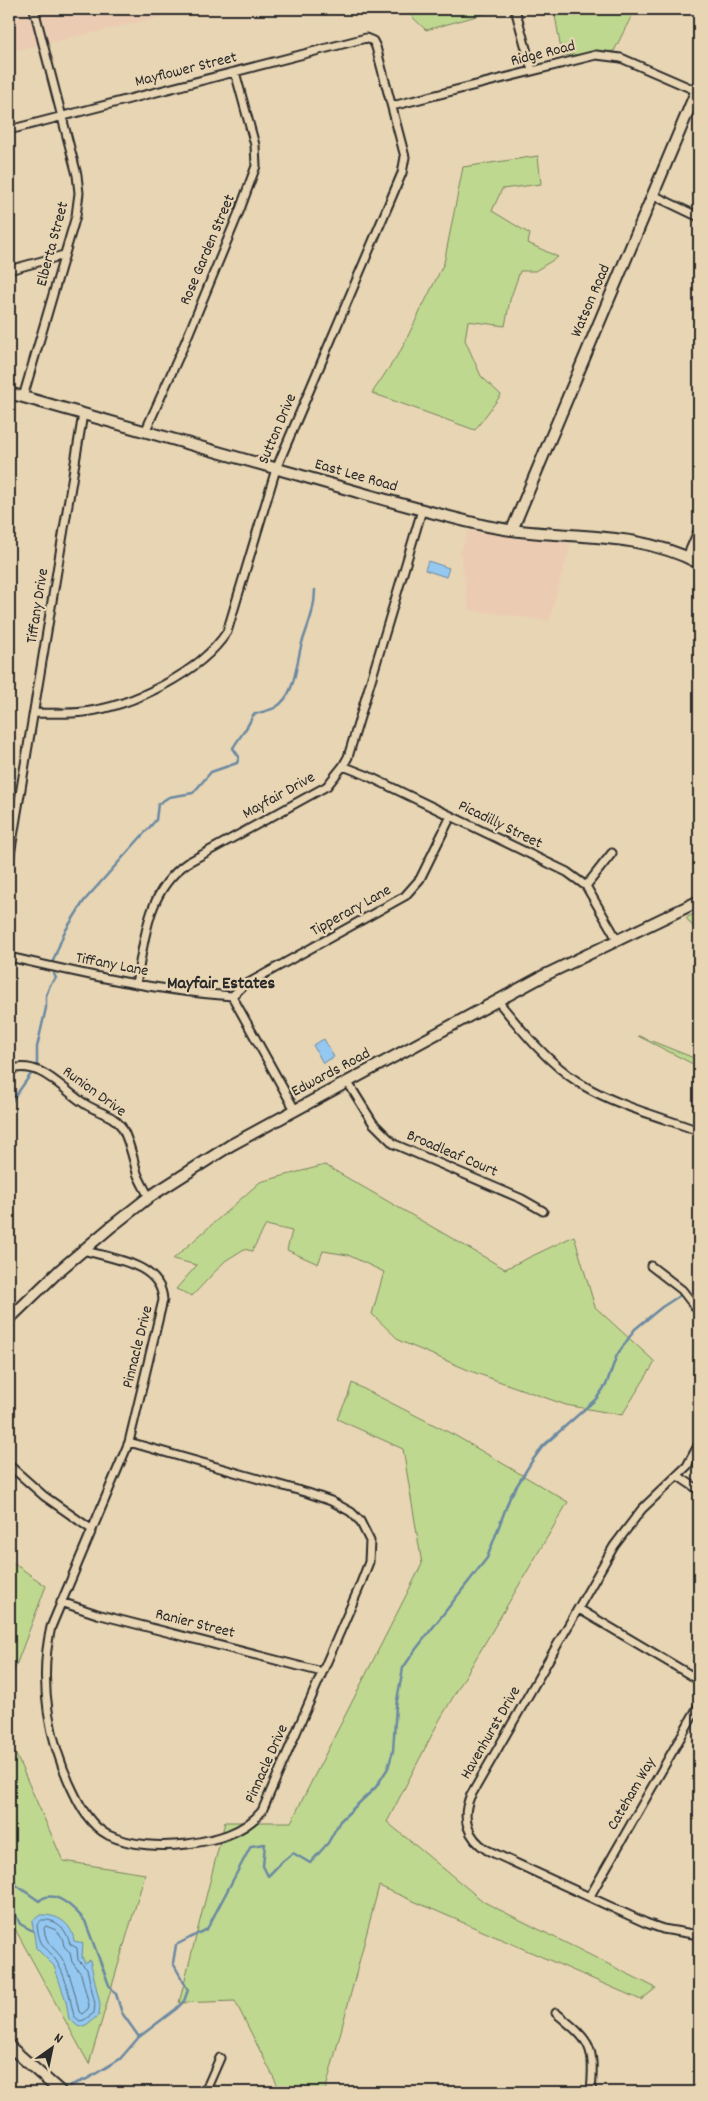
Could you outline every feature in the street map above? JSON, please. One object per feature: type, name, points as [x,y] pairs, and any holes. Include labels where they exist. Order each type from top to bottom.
[{"type":"street","name":"Elberta Street","points":[[23,397],[76,216],[79,193],[77,175],[34,9]]},
{"type":"street","points":[[515,9],[532,70]]},
{"type":"street","name":"Mayflower Street","points":[[9,130],[362,39],[370,39]]},
{"type":"street","name":"Sutton Drive","points":[[34,713],[85,712],[128,701],[180,674],[218,644],[227,632],[276,469],[402,173],[405,156],[376,47],[370,39]]},
{"type":"street","name":"Ridge Road","points":[[392,106],[584,57],[609,56],[698,88]]},
{"type":"street","name":"Rose Garden Street","points":[[145,432],[184,345],[256,166],[255,145],[236,72]]},
{"type":"street","name":"Watson Road","points":[[512,530],[698,88]]},
{"type":"street","points":[[653,195],[699,217]]},
{"type":"street","points":[[9,270],[64,255]]},
{"type":"street","name":"East Lee Road","points":[[9,393],[422,510],[478,524],[512,530],[626,539],[670,550],[699,563]]},
{"type":"street","name":"Tiffany Drive","points":[[9,861],[83,414]]},
{"type":"street","name":"Mayfair Drive","points":[[136,984],[150,912],[160,891],[173,874],[187,863],[327,786],[343,766],[348,757],[422,510]]},
{"type":"street","points":[[687,557],[699,529]]},
{"type":"street","name":"Picadilly Street","points":[[343,766],[366,775],[567,872],[586,886],[618,941]]},
{"type":"street","name":"Tipperary Lane","points":[[232,996],[243,986],[405,896],[420,879],[451,816]]},
{"type":"street","points":[[586,886],[612,852]]},
{"type":"street","name":"Edwards Road","points":[[9,1320],[83,1250],[149,1198],[231,1145],[542,976],[699,901]]},
{"type":"street","name":"Tiffany Lane","points":[[9,958],[136,984],[192,993],[232,996]]},
{"type":"street","points":[[232,996],[295,1110]]},
{"type":"street","points":[[497,1000],[520,1029],[542,1052],[581,1084],[608,1097],[699,1130]]},
{"type":"street","name":"Runion Drive","points":[[9,1070],[26,1067],[41,1072],[85,1104],[116,1121],[124,1132],[138,1176],[149,1198]]},
{"type":"street","name":"Broadleaf Court","points":[[347,1081],[373,1123],[394,1144],[522,1199],[543,1211]]},
{"type":"street","name":"Pinnacle Drive","points":[[83,1250],[146,1270],[157,1279],[162,1290],[162,1306],[129,1442],[91,1528],[51,1627],[46,1654],[49,1711],[54,1743],[66,1778],[86,1814],[102,1830],[124,1840],[163,1845],[188,1844],[220,1838],[251,1823],[265,1805],[369,1562],[370,1541],[360,1521],[341,1506],[308,1493],[129,1442]]},
{"type":"street","points":[[652,1266],[682,1290],[699,1312]]},
{"type":"street","name":"Havenhurst Drive","points":[[699,1444],[693,1456],[678,1476],[642,1509],[627,1527],[470,1797],[466,1811],[466,1821],[471,1834],[487,1850],[655,1926],[699,1935]]},
{"type":"street","points":[[9,1465],[44,1496],[91,1528]]},
{"type":"street","points":[[678,1476],[699,1490]]},
{"type":"street","name":"Ranier Street","points":[[61,1602],[97,1614],[322,1672]]},
{"type":"street","points":[[579,1609],[699,1680]]},
{"type":"street","name":"Cateham Way","points":[[590,1896],[699,1706]]},
{"type":"street","points":[[556,2013],[583,2036],[590,2046],[593,2065],[591,2092]]},
{"type":"street","points":[[9,2046],[61,2092]]},
{"type":"street","points":[[205,2092],[220,2058]]},
{"type":"shaded area","points":[[9,9],[197,9],[9,52]]},
{"type":"shaded area","points":[[468,531],[571,543],[549,621],[469,610],[460,552]]},
{"type":"green space","points":[[404,9],[502,9],[426,30]]},
{"type":"green space","points":[[554,9],[635,9],[614,51],[562,56]]},
{"type":"green space","points":[[538,156],[541,184],[502,189],[492,211],[530,234],[528,243],[558,257],[535,271],[520,271],[510,300],[505,326],[468,321],[465,340],[481,376],[501,395],[475,430],[372,393],[401,350],[444,263],[463,167]]},
{"type":"green space","points":[[699,911],[699,934],[686,918]]},
{"type":"green space","points":[[638,1036],[699,1060],[699,1067]]},
{"type":"green space","points":[[325,1165],[505,1269],[574,1236],[595,1307],[655,1362],[622,1415],[566,1405],[473,1372],[400,1341],[372,1314],[384,1272],[348,1255],[323,1251],[318,1264],[287,1250],[292,1231],[266,1225],[252,1251],[244,1249],[225,1261],[192,1296],[176,1289],[197,1265],[173,1259],[260,1182]]},
{"type":"green space","points":[[352,1383],[456,1436],[568,1502],[439,1721],[387,1822],[484,1902],[656,1988],[641,2000],[379,1886],[325,2092],[281,2092],[235,2001],[179,2003],[225,1822],[291,1822],[422,1564],[403,1449],[337,1419]]},
{"type":"green space","points":[[9,1560],[46,1586],[9,1684]]},
{"type":"green space","points":[[9,1739],[63,1861],[145,1874],[89,2064],[9,1918]]},
{"type":"water","points":[[428,561],[449,568],[446,577],[425,570]]},
{"type":"water","points":[[324,1039],[334,1057],[323,1063],[313,1045]]},
{"type":"water","points":[[40,1915],[52,1916],[63,1921],[70,1929],[74,1941],[83,1943],[82,1957],[85,1963],[90,1960],[100,2004],[99,2015],[86,2025],[79,2027],[69,2019],[66,2001],[54,1966],[36,1948],[32,1921]]},
{"type":"waterway","points":[[53,961],[64,933],[84,901],[156,820],[158,804],[169,797],[193,793],[211,772],[237,763],[239,757],[233,748],[253,715],[271,710],[283,702],[288,695],[309,623],[315,590]]},
{"type":"waterway","points":[[37,1064],[37,1047],[46,1008],[46,996],[50,985],[56,978],[54,974]]},
{"type":"waterway","points":[[9,1105],[31,1074]]},
{"type":"waterway","points":[[69,2086],[87,2079],[120,2059],[139,2037],[184,2001],[188,1990],[173,1963],[176,1945],[207,1929],[251,1846],[265,1844],[263,1866],[268,1876],[293,1853],[310,1863],[328,1843],[340,1821],[376,1787],[388,1768],[393,1751],[396,1706],[403,1668],[487,1558],[510,1497],[543,1446],[596,1399],[606,1385],[617,1355],[635,1329],[679,1296]]},
{"type":"waterway","points":[[9,1877],[16,1885],[39,1901],[45,1897],[58,1898],[64,1901],[85,1921],[109,1985],[116,1994],[122,2013],[139,2037]]},
{"type":"waterway","points":[[9,1901],[20,1924],[33,1931]]},
{"type":"district","name":"Mayfair Estates","points":[[221,984]]}]
